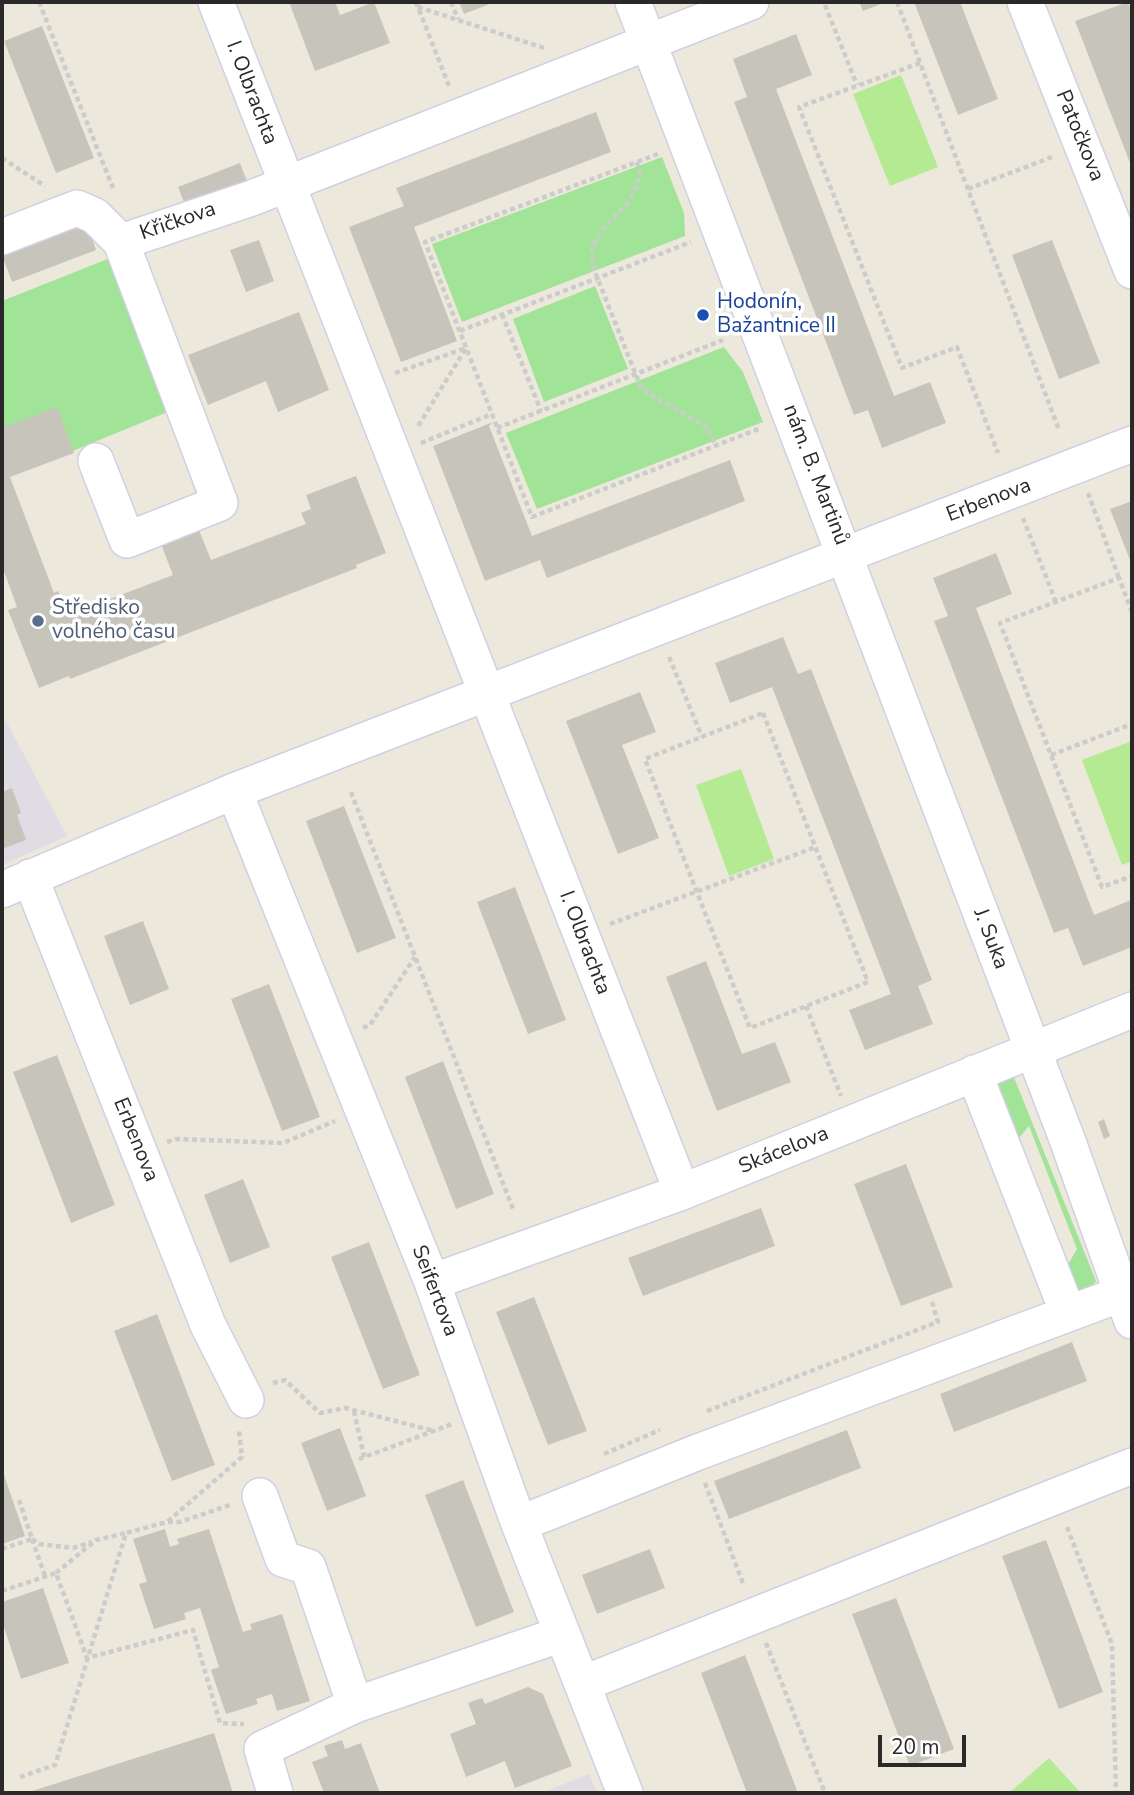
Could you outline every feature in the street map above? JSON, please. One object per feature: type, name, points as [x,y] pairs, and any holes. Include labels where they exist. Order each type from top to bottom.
[{"type":"street","name":"I. Olbrachta","points":[[216,2],[285,184]]},
{"type":"street","points":[[633,2],[649,43]]},
{"type":"street","points":[[487,695],[285,184],[751,2]]},
{"type":"street","name":"Patočkova","points":[[1025,2],[1132,271]]},
{"type":"street","name":"nám. B. Martinů","points":[[487,695],[846,557],[649,43]]},
{"type":"street","name":"Křičkova","points":[[77,208],[95,216],[126,240],[285,184]]},
{"type":"street","points":[[2,237],[77,208]]},
{"type":"street","points":[[96,461],[127,540],[220,503],[126,240]]},
{"type":"street","name":"Erbenova","points":[[846,557],[1132,444]]},
{"type":"street","name":"J. Suka","points":[[846,557],[1031,1050],[1129,1302]]},
{"type":"street","name":"I. Olbrachta","points":[[487,695],[682,1192]]},
{"type":"street","name":"Erbenova","points":[[243,1395],[208,1325],[140,1153],[16,883],[234,791],[487,695]]},
{"type":"street","name":"Seifertova","points":[[234,791],[432,1282],[519,1524],[625,1793]]},
{"type":"street","name":"Skácelova","points":[[432,1282],[682,1192],[1132,1010]]},
{"type":"street","points":[[974,1073],[1068,1313]]},
{"type":"street","points":[[519,1524],[698,1452],[1068,1313],[1129,1302]]},
{"type":"street","points":[[582,1684],[1132,1466]]},
{"type":"street","points":[[260,1496],[283,1559],[308,1567],[355,1705]]},
{"type":"street","points":[[275,1793],[262,1749],[355,1705],[562,1634]]},
{"type":"path","points":[[39,2],[126,240]]},
{"type":"path","points":[[452,2],[458,20]]},
{"type":"path","points":[[897,2],[1059,430]]},
{"type":"path","points":[[417,4],[594,65]]},
{"type":"path","points":[[417,4],[461,116]]},
{"type":"path","points":[[825,5],[857,85]]},
{"type":"path","points":[[920,63],[799,107],[902,368],[957,347],[998,453]]},
{"type":"path","points":[[968,189],[1083,146]]},
{"type":"path","points":[[664,152],[425,242],[532,517],[769,425]]},
{"type":"path","points":[[2,158],[77,208]]},
{"type":"path","points":[[638,162],[640,172],[637,186],[628,202],[600,232],[592,250],[597,278],[642,390],[707,426],[716,446]]},
{"type":"path","points":[[460,331],[691,242]]},
{"type":"path","points":[[502,314],[541,411]]},
{"type":"path","points":[[498,428],[723,340]]},
{"type":"path","points":[[390,375],[466,348]]},
{"type":"path","points":[[410,438],[466,348]]},
{"type":"path","points":[[416,444],[492,414]]},
{"type":"path","points":[[1084,482],[1132,612]]},
{"type":"path","points":[[1019,507],[1056,602]]},
{"type":"path","points":[[1119,578],[1000,623],[1102,887],[1132,876]]},
{"type":"path","points":[[658,629],[702,737]]},
{"type":"path","points":[[763,713],[816,848],[868,982],[750,1028],[645,759],[763,713]]},
{"type":"path","points":[[1051,755],[1132,724]]},
{"type":"path","points":[[351,792],[513,1209]]},
{"type":"path","points":[[580,934],[697,894],[816,848]]},
{"type":"path","points":[[335,1041],[370,1026],[416,956]]},
{"type":"path","points":[[806,1006],[850,1123]]},
{"type":"path","points":[[140,1153],[176,1139],[283,1143],[363,1110]]},
{"type":"path","points":[[167,1522],[242,1457],[234,1395],[243,1395],[285,1380],[320,1413],[345,1408],[434,1431]]},
{"type":"path","points":[[354,1411],[361,1458],[479,1414]]},
{"type":"path","points":[[704,1481],[825,1793]]},
{"type":"path","points":[[32,1539],[39,1544],[72,1548],[167,1522],[180,1522],[260,1496]]},
{"type":"path","points":[[1055,1497],[1111,1644],[1116,1793]]},
{"type":"path","points":[[19,1500],[45,1576]]},
{"type":"path","points":[[20,1777],[55,1765],[126,1533]]},
{"type":"path","points":[[2,1549],[32,1539]]},
{"type":"path","points":[[2,1591],[56,1573],[96,1540]]},
{"type":"path","points":[[56,1573],[87,1658]]},
{"type":"path","points":[[87,1658],[193,1630],[220,1723],[277,1726],[282,1740]]},
{"type":"shaded area","points":[[2,720],[6,721],[67,836],[2,865]]},
{"type":"shaded area","points":[[589,1774],[597,1793],[541,1793]]},
{"type":"green space","points":[[901,75],[938,167],[890,186],[853,94]]},
{"type":"green space","points":[[662,157],[684,213],[685,236],[462,322],[432,244]]},
{"type":"green space","points":[[110,258],[170,411],[2,480],[2,301]]},
{"type":"green space","points":[[595,286],[628,369],[544,402],[513,319]]},
{"type":"green space","points":[[724,347],[743,372],[763,422],[537,509],[506,433]]},
{"type":"green space","points":[[1132,741],[1132,861],[1122,865],[1082,760]]},
{"type":"green space","points":[[741,769],[774,859],[729,876],[696,785]]},
{"type":"green space","points":[[1009,1073],[1013,1075],[1096,1281],[1085,1296],[1079,1294],[1063,1273],[1077,1249],[1029,1126],[1012,1146],[996,1085]]},
{"type":"green space","points":[[1049,1758],[1081,1793],[1009,1793]]},
{"type":"building","points":[[289,2],[335,2],[340,15],[374,2],[390,43],[315,71]]},
{"type":"building","points":[[459,2],[495,2],[464,14]]},
{"type":"building","points":[[914,2],[960,2],[998,99],[958,115]]},
{"type":"building","points":[[1128,2],[1132,13],[1132,168],[1075,21]]},
{"type":"building","points":[[860,4],[881,4],[863,11]]},
{"type":"building","points":[[42,26],[94,158],[56,173],[4,41]]},
{"type":"building","points":[[796,34],[812,75],[776,89],[894,396],[930,382],[946,423],[882,448],[868,410],[854,415],[734,102],[747,97],[733,59]]},
{"type":"building","points":[[596,112],[611,152],[414,227],[457,341],[401,362],[349,227],[404,206],[396,188]]},
{"type":"building","points":[[240,163],[248,184],[186,207],[178,187]]},
{"type":"building","points":[[87,224],[96,250],[12,282],[2,255]]},
{"type":"building","points":[[259,240],[274,281],[246,292],[230,250]]},
{"type":"building","points":[[1052,240],[1100,363],[1059,379],[1012,255]]},
{"type":"building","points":[[299,312],[329,390],[278,412],[266,381],[208,405],[188,355]]},
{"type":"building","points":[[57,407],[74,453],[10,477],[54,593],[58,591],[68,615],[173,575],[161,544],[199,530],[211,560],[306,524],[301,513],[311,509],[306,495],[356,476],[386,553],[356,565],[357,568],[70,679],[69,676],[39,688],[8,610],[17,607],[2,566],[2,428]]},
{"type":"building","points":[[493,422],[489,426],[532,536],[730,460],[745,501],[547,578],[540,560],[485,581],[433,446]]},
{"type":"building","points":[[1132,501],[1132,565],[1110,509]]},
{"type":"building","points":[[996,553],[1012,594],[976,608],[1094,915],[1131,900],[1132,904],[1132,947],[1083,966],[1068,928],[1054,933],[934,621],[948,616],[933,578]]},
{"type":"building","points":[[783,637],[798,674],[811,669],[932,980],[918,986],[933,1024],[865,1050],[849,1010],[891,994],[772,687],[730,703],[715,663]]},
{"type":"building","points":[[640,692],[656,732],[622,745],[659,838],[618,854],[566,721]]},
{"type":"building","points":[[12,788],[21,813],[17,815],[26,840],[2,849],[2,792]]},
{"type":"building","points":[[344,806],[396,938],[357,953],[306,821]]},
{"type":"building","points":[[515,887],[566,1020],[528,1034],[477,902]]},
{"type":"building","points":[[143,921],[169,989],[130,1005],[104,936]]},
{"type":"building","points":[[706,961],[742,1054],[775,1042],[791,1082],[717,1111],[666,977]]},
{"type":"building","points":[[269,984],[320,1117],[282,1131],[231,999]]},
{"type":"building","points":[[57,1055],[115,1205],[71,1223],[13,1072]]},
{"type":"building","points":[[443,1061],[494,1194],[456,1209],[405,1077]]},
{"type":"building","points":[[1104,1119],[1110,1136],[1104,1139],[1098,1122]]},
{"type":"building","points":[[906,1164],[953,1287],[901,1306],[854,1184]]},
{"type":"building","points":[[243,1179],[270,1247],[230,1263],[204,1195]]},
{"type":"building","points":[[761,1208],[775,1246],[643,1296],[628,1258]]},
{"type":"building","points":[[369,1242],[420,1375],[383,1389],[331,1257]]},
{"type":"building","points":[[534,1297],[587,1431],[548,1445],[496,1312]]},
{"type":"building","points":[[157,1314],[215,1465],[172,1481],[114,1331]]},
{"type":"building","points":[[1072,1342],[1087,1381],[954,1432],[940,1394]]},
{"type":"building","points":[[340,1428],[366,1496],[327,1511],[301,1443]]},
{"type":"building","points":[[847,1430],[861,1468],[729,1519],[714,1481]]},
{"type":"building","points":[[2,1469],[25,1536],[2,1544]]},
{"type":"building","points":[[463,1480],[514,1612],[476,1627],[425,1495]]},
{"type":"building","points":[[165,1529],[170,1547],[179,1544],[177,1539],[209,1529],[243,1632],[252,1629],[250,1624],[282,1614],[310,1701],[277,1711],[272,1694],[256,1699],[258,1704],[226,1714],[211,1670],[219,1667],[200,1608],[184,1613],[186,1619],[154,1629],[139,1584],[147,1582],[133,1539]]},
{"type":"building","points":[[1046,1540],[1103,1692],[1059,1709],[1002,1556]]},
{"type":"building","points":[[650,1549],[665,1588],[597,1614],[582,1575]]},
{"type":"building","points":[[43,1588],[69,1663],[21,1679],[2,1621],[2,1602]]},
{"type":"building","points":[[896,1598],[954,1749],[910,1766],[852,1614]]},
{"type":"building","points":[[745,1655],[798,1793],[747,1793],[701,1673]]},
{"type":"building","points":[[528,1687],[543,1694],[572,1766],[515,1788],[505,1761],[466,1777],[450,1734],[476,1724],[468,1703],[482,1698],[485,1704]]},
{"type":"building","points":[[214,1733],[233,1793],[26,1793]]},
{"type":"building","points":[[342,1740],[345,1749],[361,1743],[380,1793],[324,1793],[312,1762],[328,1756],[324,1746]]},
{"type":"place","name":"Hodonín, Bažantnice II","points":[[703,315]]},
{"type":"place","name":"Středisko volného času","points":[[38,621]]}]
